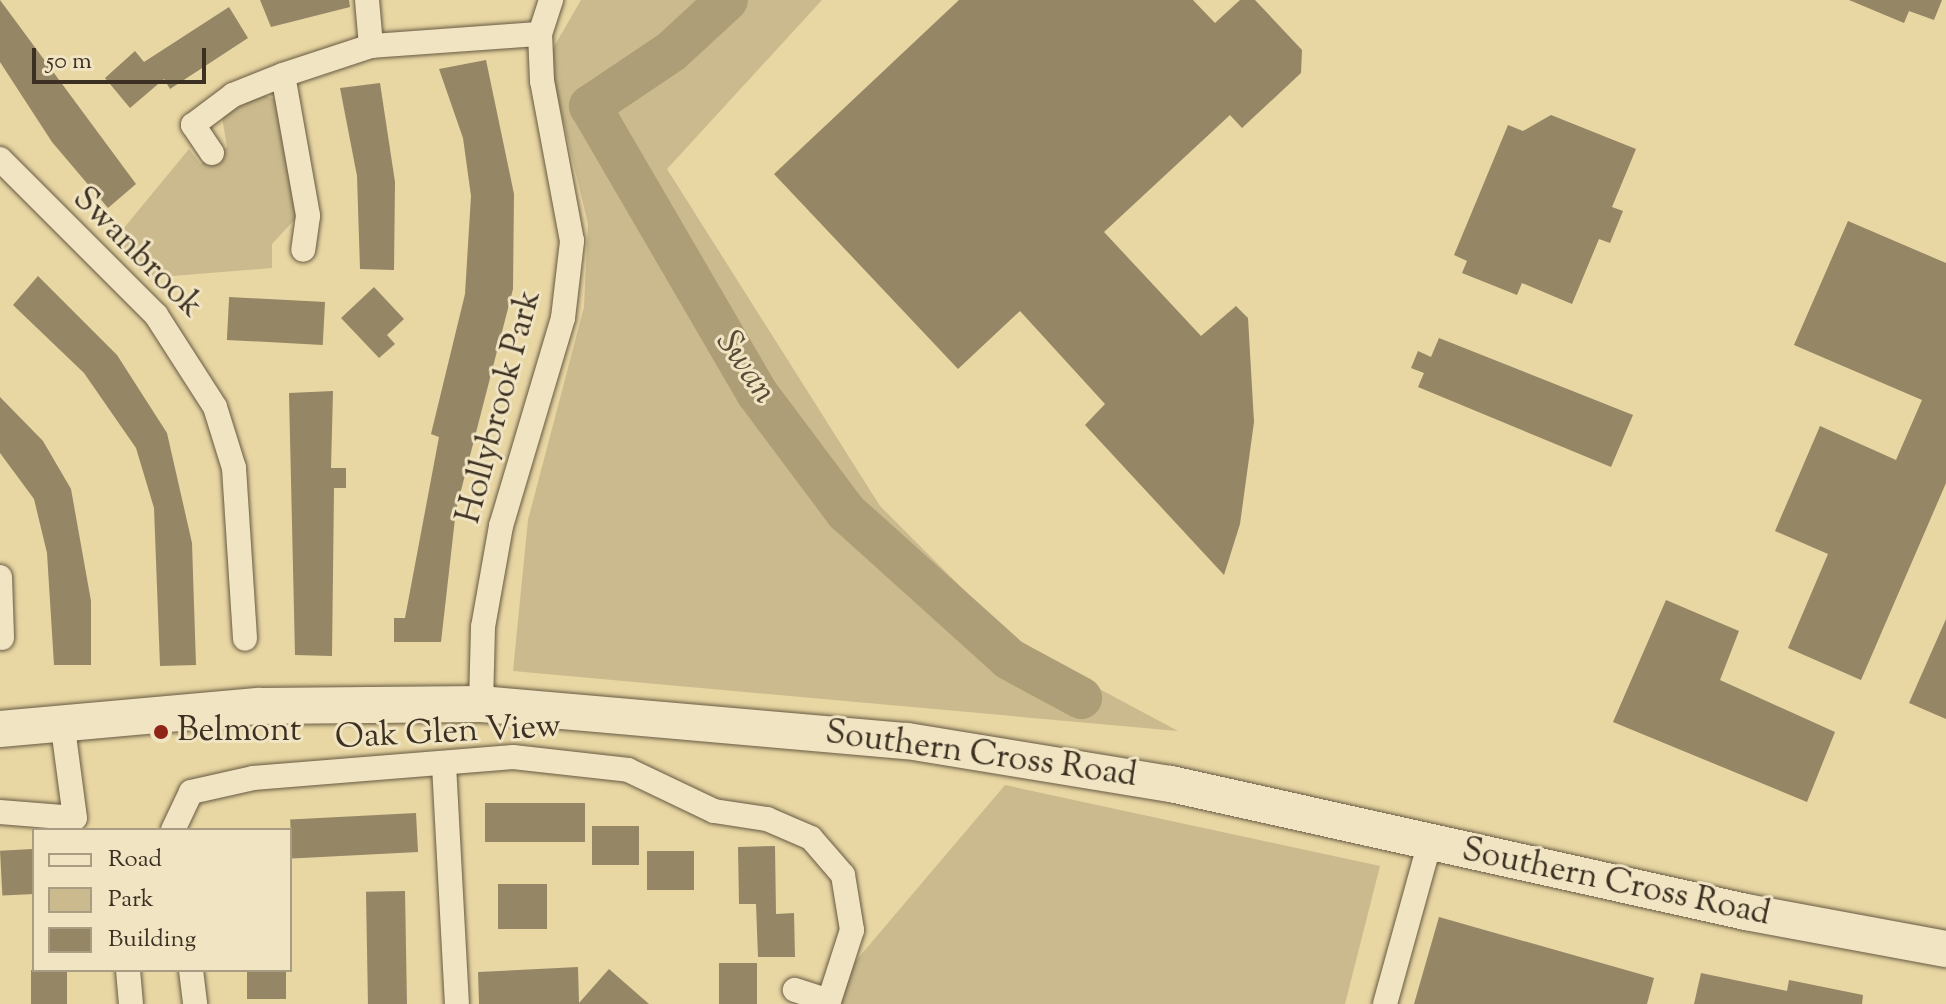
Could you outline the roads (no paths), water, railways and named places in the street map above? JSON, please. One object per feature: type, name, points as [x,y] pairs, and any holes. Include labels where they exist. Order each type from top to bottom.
[{"type":"main road","name":"Southern Cross Road","points":[[0,729],[62,720],[260,706],[481,704],[660,714],[1014,756],[1946,949]]},
{"type":"street","points":[[367,0],[371,46]]},
{"type":"street","name":"Hollybrook Park","points":[[481,704],[483,627],[501,526],[563,318],[572,241],[540,34],[551,0]]},
{"type":"street","points":[[212,153],[193,125],[233,95],[283,75],[371,46],[540,34]]},
{"type":"street","points":[[283,75],[306,202],[303,250]]},
{"type":"street","name":"Swanbrook","points":[[0,159],[156,315],[215,407],[234,468],[245,639]]},
{"type":"street","points":[[0,577],[2,638]]},
{"type":"street","points":[[0,812],[78,824],[62,720]]},
{"type":"street","name":"Oak Glen View","points":[[174,828],[191,792],[253,778],[444,765],[513,757],[628,770],[714,811],[767,819],[811,838],[843,875],[852,930],[829,1001],[795,990]]},
{"type":"street","points":[[444,765],[457,1004]]},
{"type":"street","points":[[1385,1004],[1430,842]]},
{"type":"street","points":[[128,972],[131,1004]]},
{"type":"street","points":[[191,972],[195,1004]]},
{"type":"waterway","name":"Swan","points":[[727,0],[672,51],[590,106],[757,393],[846,512],[1009,659],[1081,698]]},
{"type":"place","name":"Belmont","points":[[161,732]]}]
